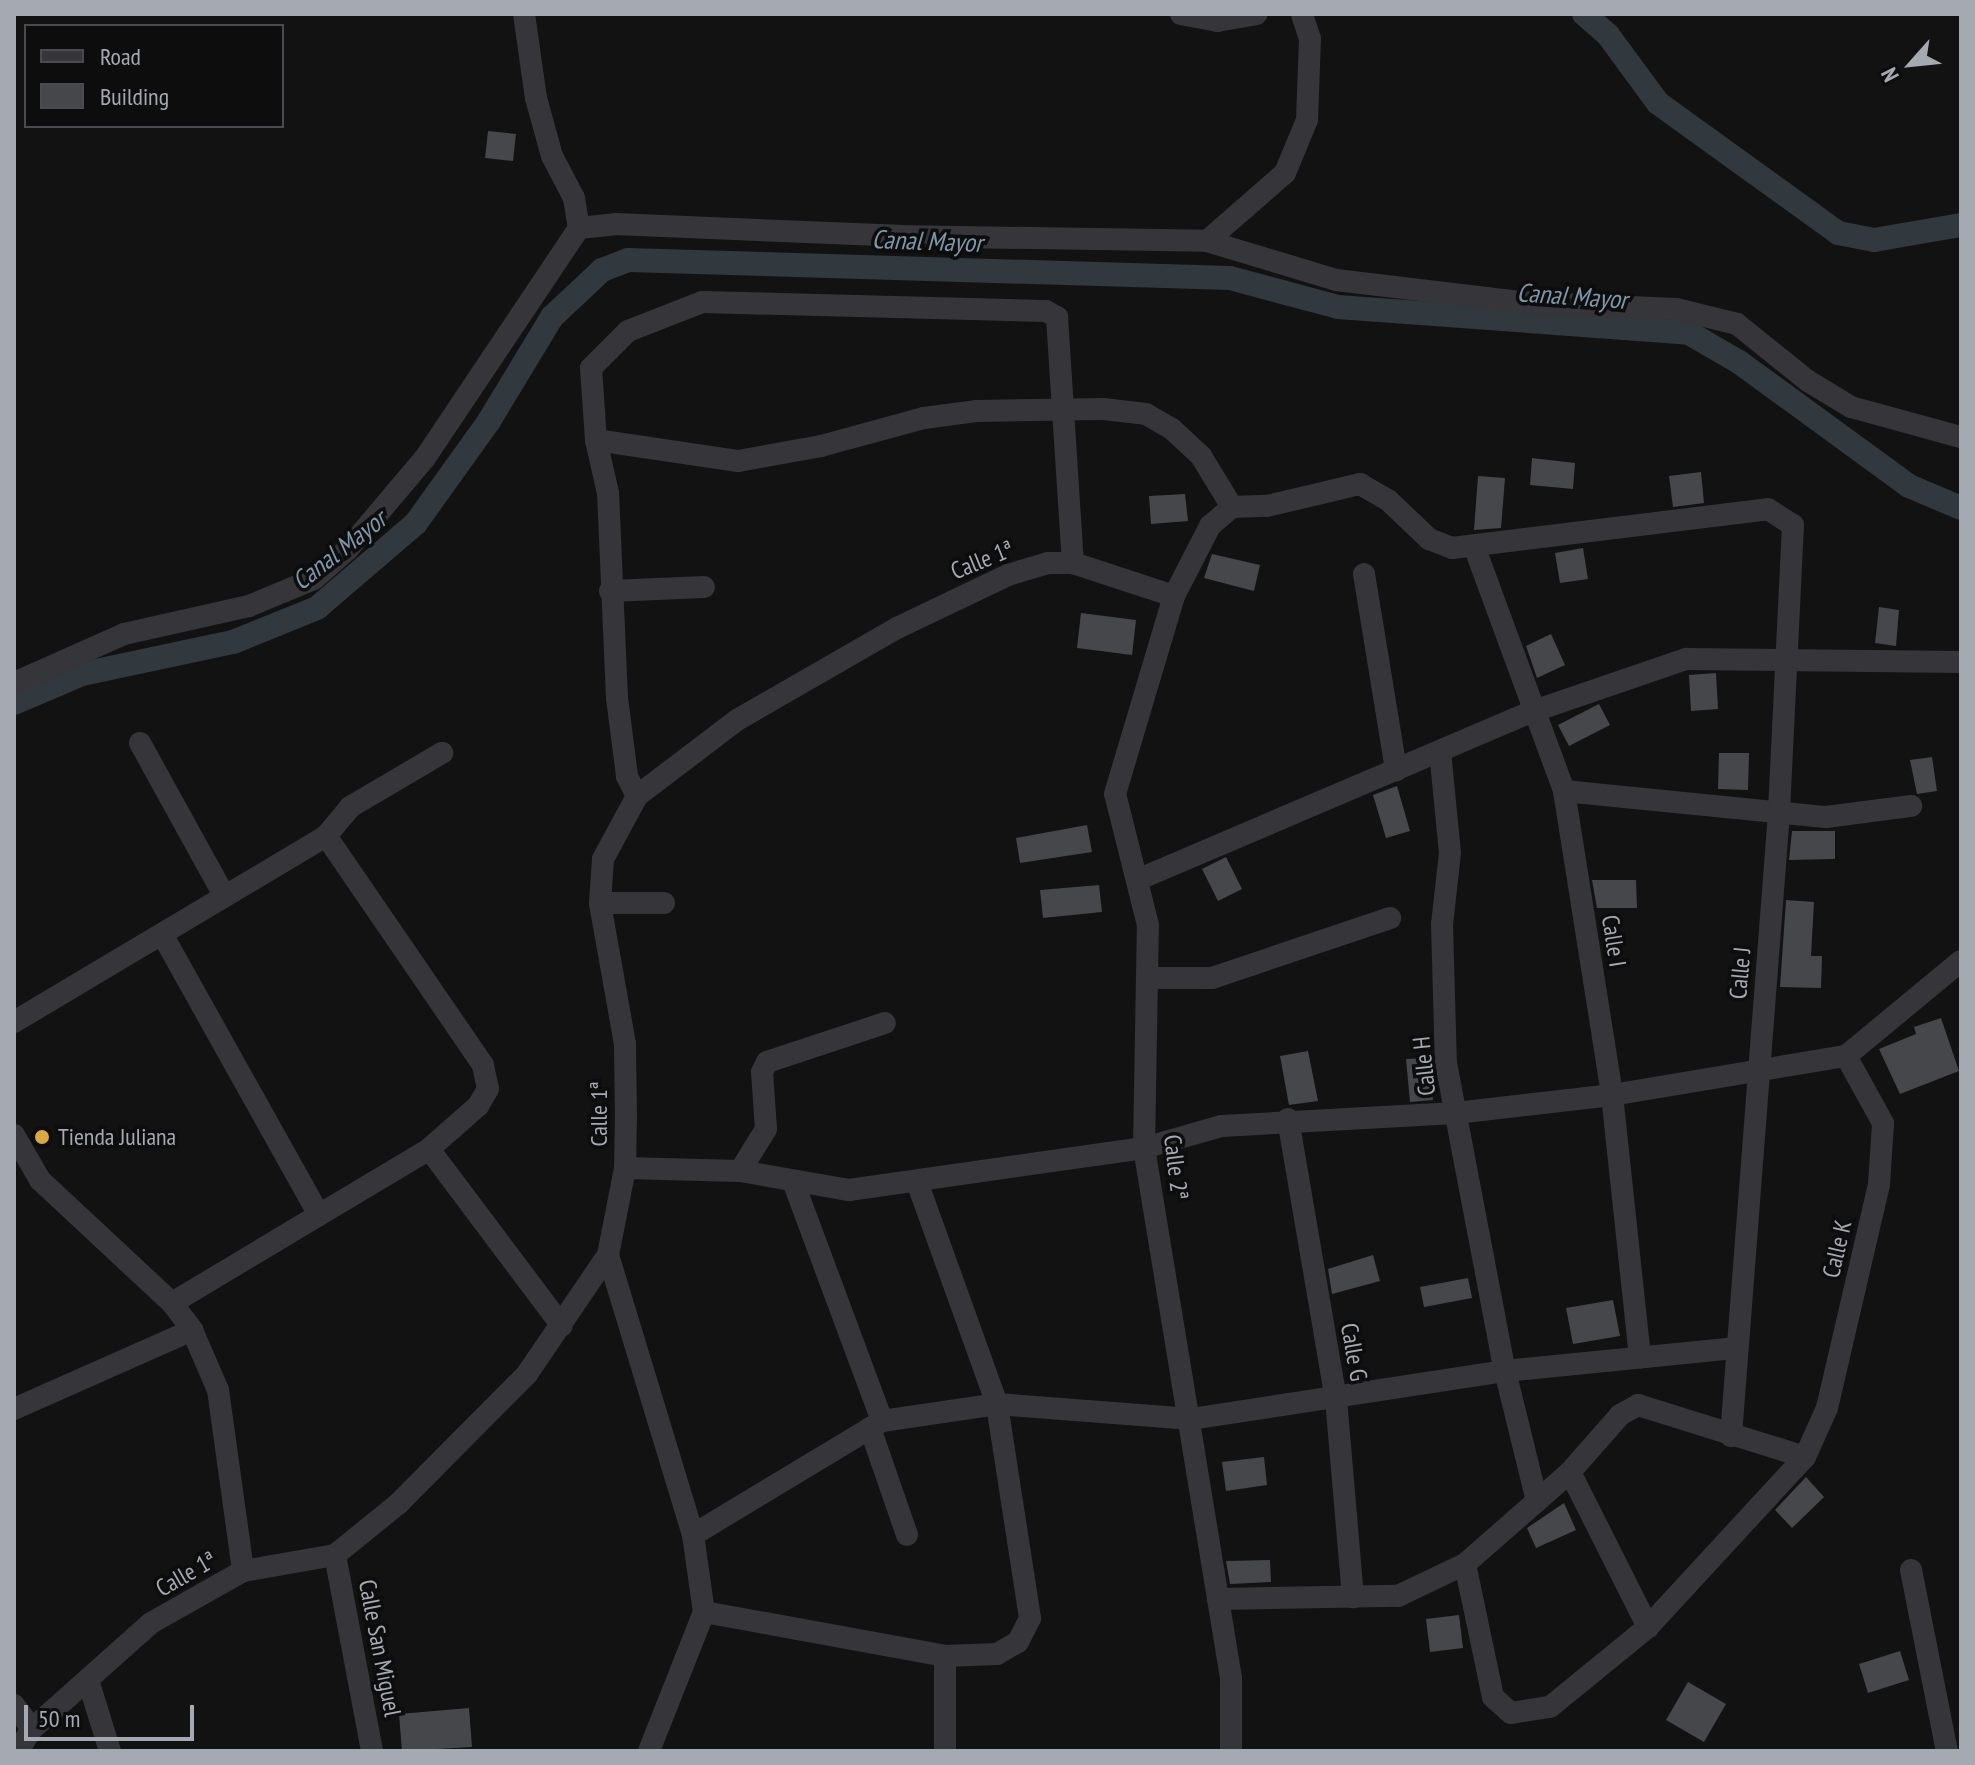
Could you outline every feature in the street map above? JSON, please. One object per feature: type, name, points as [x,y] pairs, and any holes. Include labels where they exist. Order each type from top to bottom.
[{"type":"street","points":[[14,683],[124,634],[249,606],[314,579],[348,549],[425,458],[579,228],[574,198],[552,156],[536,98],[524,14]]},
{"type":"street","points":[[1181,14],[1217,21],[1256,14]]},
{"type":"street","points":[[1207,241],[1285,173],[1307,120],[1310,39],[1302,14]]},
{"type":"street","points":[[579,228],[615,224],[883,236],[1207,241],[1336,280],[1520,302],[1676,309],[1737,324],[1808,381],[1851,407],[1961,437]]},
{"type":"street","points":[[637,796],[623,747],[610,591],[608,493],[596,440],[591,368],[597,358],[628,331],[702,302],[1046,311],[1057,317],[1073,563]]},
{"type":"street","points":[[596,440],[738,461],[821,446],[924,418],[1062,407],[1146,414],[1172,429],[1201,456],[1232,507],[1267,506],[1360,484],[1388,500],[1429,539],[1452,548],[1474,546]]},
{"type":"street","name":"Calle 2ª","points":[[1231,1751],[1231,1678],[1191,1419],[1144,1148],[1148,925],[1115,794],[1174,596],[1210,526],[1232,507]]},
{"type":"street","name":"Calle J","points":[[1474,546],[1768,509],[1787,517],[1797,535],[1731,1436]]},
{"type":"street","name":"Calle I","points":[[1474,546],[1564,791],[1612,1095],[1640,1358]]},
{"type":"street","name":"Calle 1ª","points":[[18,1751],[32,1729],[151,1623],[243,1571],[335,1555],[398,1504],[516,1385],[562,1326],[608,1255],[625,1168],[625,1044],[600,903],[603,859],[637,796],[737,720],[897,628],[1008,575],[1048,563],[1073,563],[1174,596]]},
{"type":"street","points":[[1364,574],[1396,770]]},
{"type":"street","points":[[610,591],[704,587]]},
{"type":"street","points":[[1137,880],[1534,711],[1686,659],[1961,662]]},
{"type":"street","points":[[140,743],[224,895]]},
{"type":"street","name":"Calle H","points":[[1440,751],[1450,853],[1442,924],[1446,1063],[1505,1371],[1537,1501]]},
{"type":"street","points":[[14,1022],[326,836],[350,807],[442,753]]},
{"type":"street","points":[[1564,791],[1826,817],[1911,806]]},
{"type":"street","points":[[172,1303],[429,1149],[478,1106],[488,1089],[483,1065],[326,836]]},
{"type":"street","points":[[600,903],[664,903]]},
{"type":"street","points":[[1148,978],[1212,978],[1390,918]]},
{"type":"street","points":[[162,934],[319,1215]]},
{"type":"street","points":[[625,1168],[740,1171],[794,1184],[849,1190],[917,1182],[1010,1163],[1144,1148],[1222,1126],[1288,1119],[1456,1113],[1612,1095],[1846,1056],[1961,961]]},
{"type":"street","points":[[740,1171],[766,1129],[762,1072],[767,1062],[885,1023]]},
{"type":"street","name":"Calle K","points":[[1465,1564],[1493,1697],[1511,1713],[1550,1707],[1648,1627],[1805,1457],[1827,1408],[1879,1184],[1883,1123],[1846,1056]]},
{"type":"street","name":"Calle G","points":[[1288,1119],[1336,1399],[1353,1597]]},
{"type":"street","points":[[14,1135],[40,1180],[172,1303],[192,1330],[218,1390],[243,1571]]},
{"type":"street","points":[[429,1149],[562,1326]]},
{"type":"street","points":[[704,1612],[945,1656],[997,1654],[1018,1642],[1030,1618],[997,1404],[917,1182]]},
{"type":"street","points":[[794,1184],[876,1425],[907,1535]]},
{"type":"street","points":[[608,1255],[693,1535],[704,1612],[649,1751]]},
{"type":"street","points":[[14,1409],[192,1330]]},
{"type":"street","points":[[693,1535],[876,1425],[997,1404],[1191,1419],[1505,1371],[1737,1348]]},
{"type":"street","points":[[1218,1599],[1398,1596],[1465,1564],[1570,1472],[1620,1415],[1638,1405],[1805,1457]]},
{"type":"street","points":[[1570,1472],[1648,1627]]},
{"type":"street","name":"Calle San Miguel","points":[[335,1555],[372,1751]]},
{"type":"street","points":[[1911,1570],[1947,1751]]},
{"type":"street","points":[[945,1656],[945,1751]]},
{"type":"street","points":[[88,1680],[110,1751]]},
{"type":"street","points":[[14,1705],[32,1729]]},
{"type":"building","points":[[488,131],[516,134],[513,161],[485,158]]},
{"type":"building","points":[[1532,458],[1575,463],[1573,489],[1530,485]]},
{"type":"building","points":[[1701,472],[1704,503],[1673,507],[1669,476]]},
{"type":"building","points":[[1478,476],[1505,478],[1501,528],[1474,530]]},
{"type":"building","points":[[1185,494],[1188,521],[1151,524],[1149,496]]},
{"type":"building","points":[[1583,548],[1588,579],[1560,583],[1555,553]]},
{"type":"building","points":[[1212,554],[1260,565],[1254,591],[1204,578]]},
{"type":"building","points":[[1879,607],[1899,610],[1896,646],[1875,643]]},
{"type":"building","points":[[1081,613],[1136,620],[1132,655],[1077,648]]},
{"type":"building","points":[[1551,634],[1565,665],[1537,678],[1526,646]]},
{"type":"building","points":[[1716,673],[1718,709],[1691,711],[1689,675]]},
{"type":"building","points":[[1599,704],[1610,725],[1569,746],[1558,725]]},
{"type":"building","points":[[1719,753],[1749,753],[1748,790],[1718,789]]},
{"type":"building","points":[[1932,757],[1937,791],[1917,794],[1910,760]]},
{"type":"building","points":[[1397,786],[1410,831],[1386,838],[1373,795]]},
{"type":"building","points":[[1087,825],[1092,852],[1020,863],[1016,838]]},
{"type":"building","points":[[1792,831],[1835,831],[1835,859],[1789,860]]},
{"type":"building","points":[[1226,857],[1242,889],[1218,901],[1202,869]]},
{"type":"building","points":[[1592,880],[1636,880],[1637,908],[1597,908]]},
{"type":"building","points":[[1099,885],[1102,912],[1043,918],[1040,890]]},
{"type":"building","points":[[1786,900],[1814,902],[1811,956],[1822,956],[1821,988],[1780,987]]},
{"type":"building","points":[[1941,1018],[1959,1071],[1900,1094],[1879,1049],[1916,1034],[1914,1027]]},
{"type":"building","points":[[1308,1051],[1318,1101],[1289,1105],[1280,1056]]},
{"type":"building","points":[[1429,1058],[1433,1100],[1410,1102],[1406,1059]]},
{"type":"building","points":[[1373,1255],[1380,1281],[1332,1294],[1328,1269]]},
{"type":"building","points":[[1468,1278],[1472,1298],[1424,1307],[1420,1287]]},
{"type":"building","points":[[1613,1300],[1620,1336],[1573,1344],[1566,1308]]},
{"type":"building","points":[[1264,1457],[1267,1485],[1226,1491],[1222,1462]]},
{"type":"building","points":[[1806,1477],[1824,1497],[1792,1528],[1775,1510]]},
{"type":"building","points":[[1564,1503],[1576,1530],[1536,1548],[1527,1528]]},
{"type":"building","points":[[1270,1560],[1271,1582],[1230,1584],[1226,1561]]},
{"type":"building","points":[[1459,1615],[1463,1648],[1430,1652],[1426,1619]]},
{"type":"building","points":[[1900,1651],[1909,1680],[1868,1693],[1859,1664]]},
{"type":"building","points":[[1688,1682],[1726,1704],[1704,1742],[1666,1720]]},
{"type":"building","points":[[469,1708],[472,1747],[402,1751],[399,1714]]},
{"type":"waterway","points":[[1584,14],[1608,35],[1658,103],[1838,233],[1874,240],[1961,225]]},
{"type":"waterway","name":"Canal Mayor","points":[[14,703],[82,674],[233,642],[317,608],[416,523],[489,421],[552,317],[602,270],[628,260],[1230,278],[1338,307],[1689,333],[1739,362],[1909,486],[1961,508]]},
{"type":"place","name":"Tienda Juliana","points":[[42,1137]]}]
